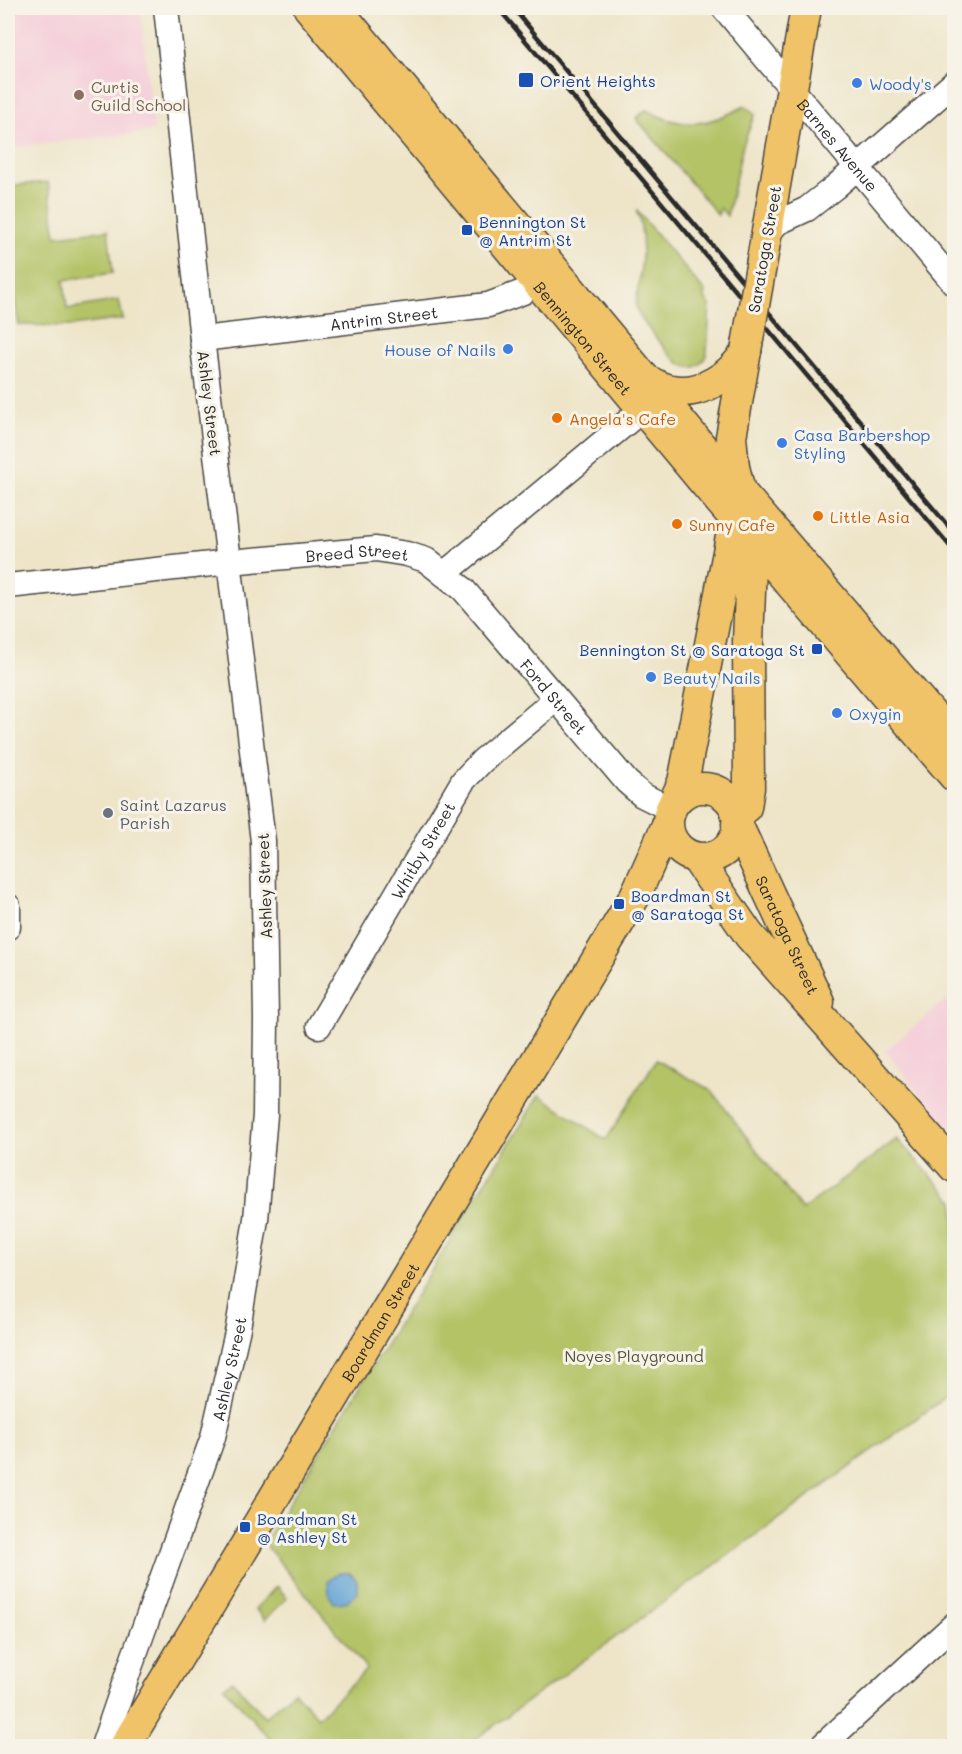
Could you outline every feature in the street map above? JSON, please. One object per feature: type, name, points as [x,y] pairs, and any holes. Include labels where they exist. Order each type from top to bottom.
[{"type":"main road","name":"Bennington Street","points":[[309,8],[446,155]]},
{"type":"main road","name":"Bennington Street","points":[[336,8],[446,155],[646,395],[954,776]]},
{"type":"main road","name":"Saratoga Street","points":[[806,8],[731,437],[742,516],[748,642],[749,788],[746,807],[737,819],[814,992],[842,1041]]},
{"type":"main road","points":[[646,395],[688,391],[705,386],[728,373],[746,351]]},
{"type":"main road","name":"Bennington Street","points":[[742,516],[954,740]]},
{"type":"main road","name":"Saratoga Street","points":[[671,812],[683,782],[742,516]]},
{"type":"main road","points":[[702,788],[717,791],[730,800],[737,819],[735,838],[726,850],[712,857],[693,856],[682,851],[672,840],[671,812],[686,792],[702,788]]},
{"type":"main road","name":"Boardman Street","points":[[124,1746],[635,896],[671,812]]},
{"type":"main road","name":"Saratoga Street","points":[[693,856],[749,935],[954,1167]]},
{"type":"main road","name":"Boardman Street","points":[[635,896],[653,879],[693,856]]},
{"type":"street","name":"Ashley Street","points":[[103,1746],[213,1437],[238,1328],[257,1207],[265,1115],[263,841],[202,339],[166,8]]},
{"type":"street","name":"Barnes Avenue","points":[[724,8],[954,283]]},
{"type":"street","points":[[764,248],[773,226],[807,209],[954,83]]},
{"type":"street","name":"Antrim Street","points":[[202,339],[488,305],[510,298],[546,276]]},
{"type":"street","points":[[444,574],[646,395]]},
{"type":"street","name":"Breed Street","points":[[8,586],[375,549],[407,554],[426,560],[444,574]]},
{"type":"street","name":"Ford Street","points":[[444,574],[475,602],[633,789],[671,812]]},
{"type":"street","name":"Whitby Street","points":[[319,1026],[463,780],[482,761],[556,699]]},
{"type":"street","points":[[8,906],[8,927]]},
{"type":"street","points":[[822,1746],[954,1625]]},
{"type":"street","points":[[129,1670],[155,1697]]},
{"type":"shaded area","name":"Curtis Guild School","points":[[8,8],[140,8],[154,131],[8,148]]},
{"type":"shaded area","points":[[954,993],[954,1132],[885,1051]]},
{"type":"green space","points":[[745,106],[755,114],[743,145],[727,216],[720,208],[718,215],[636,118],[646,110],[672,121],[696,123],[720,118]]},
{"type":"green space","points":[[48,182],[56,236],[108,230],[113,273],[64,280],[67,309],[119,300],[123,319],[71,326],[19,325],[8,258],[8,186]]},
{"type":"green space","points":[[636,210],[705,292],[704,298],[710,305],[706,356],[700,364],[693,367],[686,367],[679,363],[667,351],[646,326],[638,312],[636,306],[643,245]]},
{"type":"green space","name":"Noyes Playground","points":[[656,1060],[711,1090],[802,1210],[897,1139],[954,1201],[954,1391],[466,1746],[276,1746],[224,1687],[232,1681],[265,1717],[294,1691],[318,1717],[367,1669],[264,1543],[539,1095],[606,1140]]},
{"type":"green space","points":[[277,1586],[287,1598],[265,1620],[255,1609]]},
{"type":"water","points":[[338,1573],[350,1573],[357,1580],[358,1593],[346,1602],[334,1603],[329,1595],[328,1581]]},
{"type":"railway","points":[[498,8],[954,551]]},
{"type":"railway","points":[[513,8],[954,533]]},
{"type":"place","name":"Orient Heights","points":[[526,80]]},
{"type":"place","name":"Woody's","points":[[857,83]]},
{"type":"place","name":"Curtis Guild School","points":[[79,95]]},
{"type":"place","name":"Bennington St @ Antrim St","points":[[467,230]]},
{"type":"place","name":"House of Nails","points":[[508,349]]},
{"type":"place","name":"Angela's Cafe","points":[[557,418]]},
{"type":"place","name":"Casa Barbershop Styling","points":[[782,443]]},
{"type":"place","name":"Little Asia","points":[[818,516]]},
{"type":"place","name":"Sunny Cafe","points":[[677,524]]},
{"type":"place","name":"Bennington St @ Saratoga St","points":[[817,649]]},
{"type":"place","name":"Beauty Nails","points":[[651,677]]},
{"type":"place","name":"Oxygin","points":[[837,713]]},
{"type":"place","name":"Saint Lazarus Parish","points":[[108,813]]},
{"type":"place","name":"Boardman St @ Saratoga St","points":[[619,904]]},
{"type":"place","name":"Boardman St @ Ashley St","points":[[245,1527]]}]
